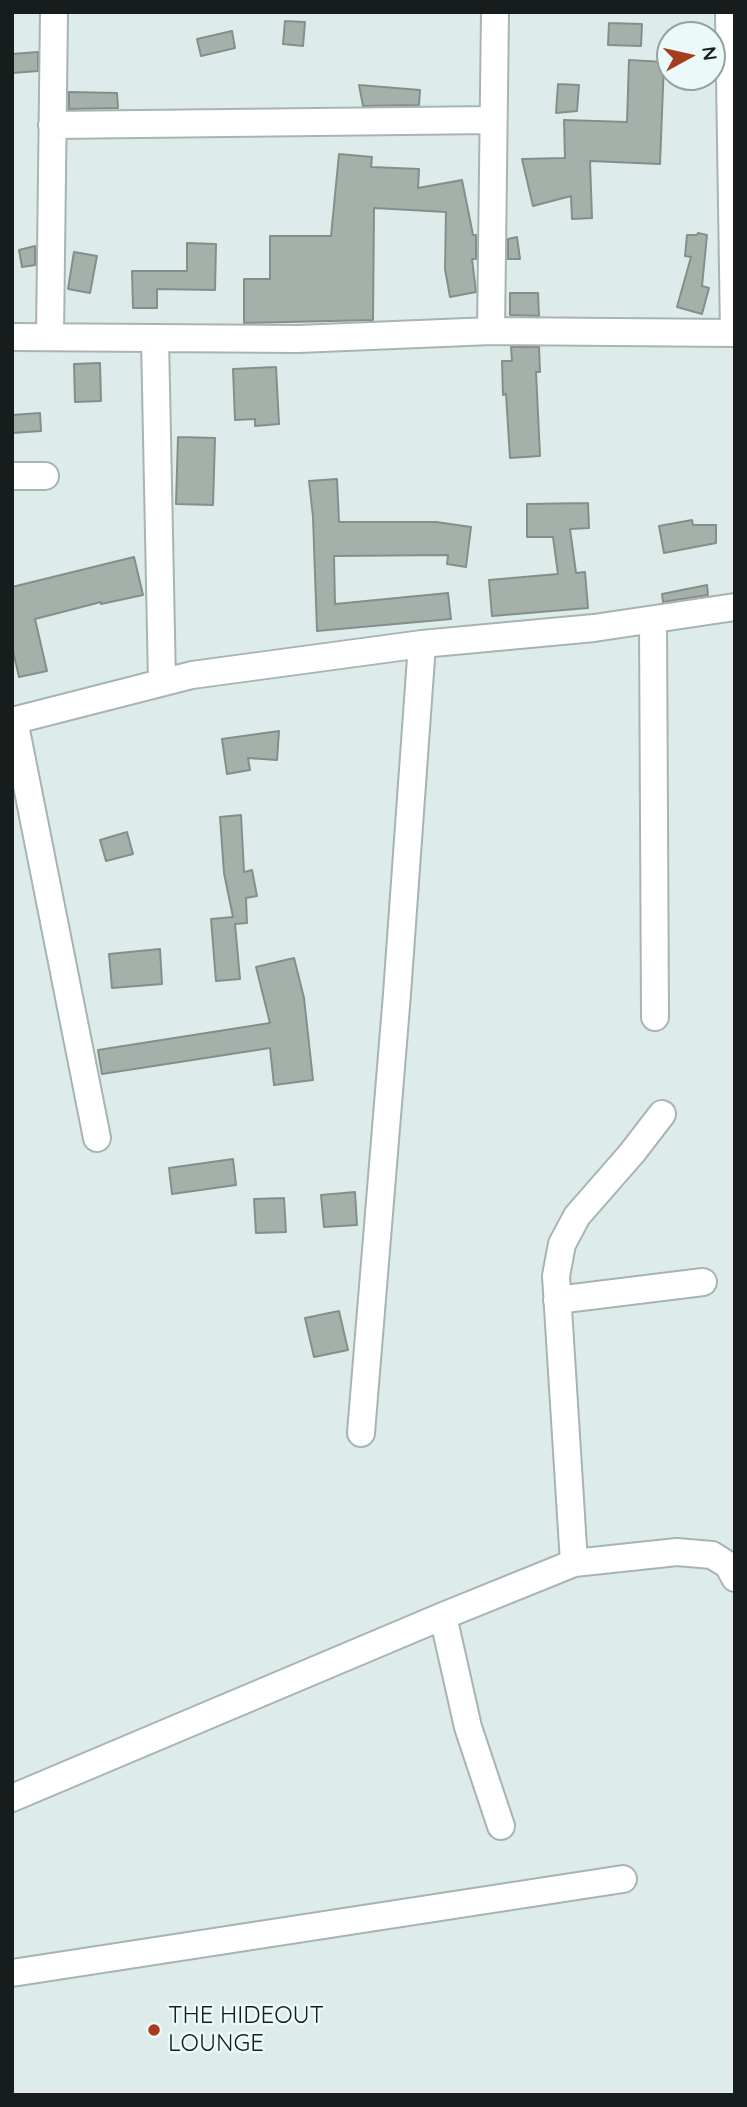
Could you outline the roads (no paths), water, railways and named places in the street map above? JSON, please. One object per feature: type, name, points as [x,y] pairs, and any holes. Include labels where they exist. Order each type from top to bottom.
[{"type":"street","points":[[50,337],[54,12]]},
{"type":"street","points":[[491,331],[495,12]]},
{"type":"street","points":[[12,337],[298,339],[491,331],[734,333],[729,12]]},
{"type":"street","points":[[52,125],[492,120]]},
{"type":"street","points":[[155,338],[162,682]]},
{"type":"street","points":[[12,476],[45,476]]},
{"type":"street","points":[[97,1138],[13,721],[192,676],[422,644],[594,628],[735,607]]},
{"type":"street","points":[[653,620],[655,1017]]},
{"type":"street","points":[[361,1433],[422,644]]},
{"type":"street","points":[[574,1563],[556,1276],[562,1244],[577,1216],[662,1114]]},
{"type":"street","points":[[557,1300],[702,1282]]},
{"type":"street","points":[[12,1798],[574,1563],[677,1552],[712,1555],[728,1565],[734,1577]]},
{"type":"street","points":[[443,1616],[468,1727],[501,1826]]},
{"type":"street","points":[[12,1973],[623,1879]]},
{"type":"place","name":"THE HIDEOUT LOUNGE","points":[[154,2030]]}]
